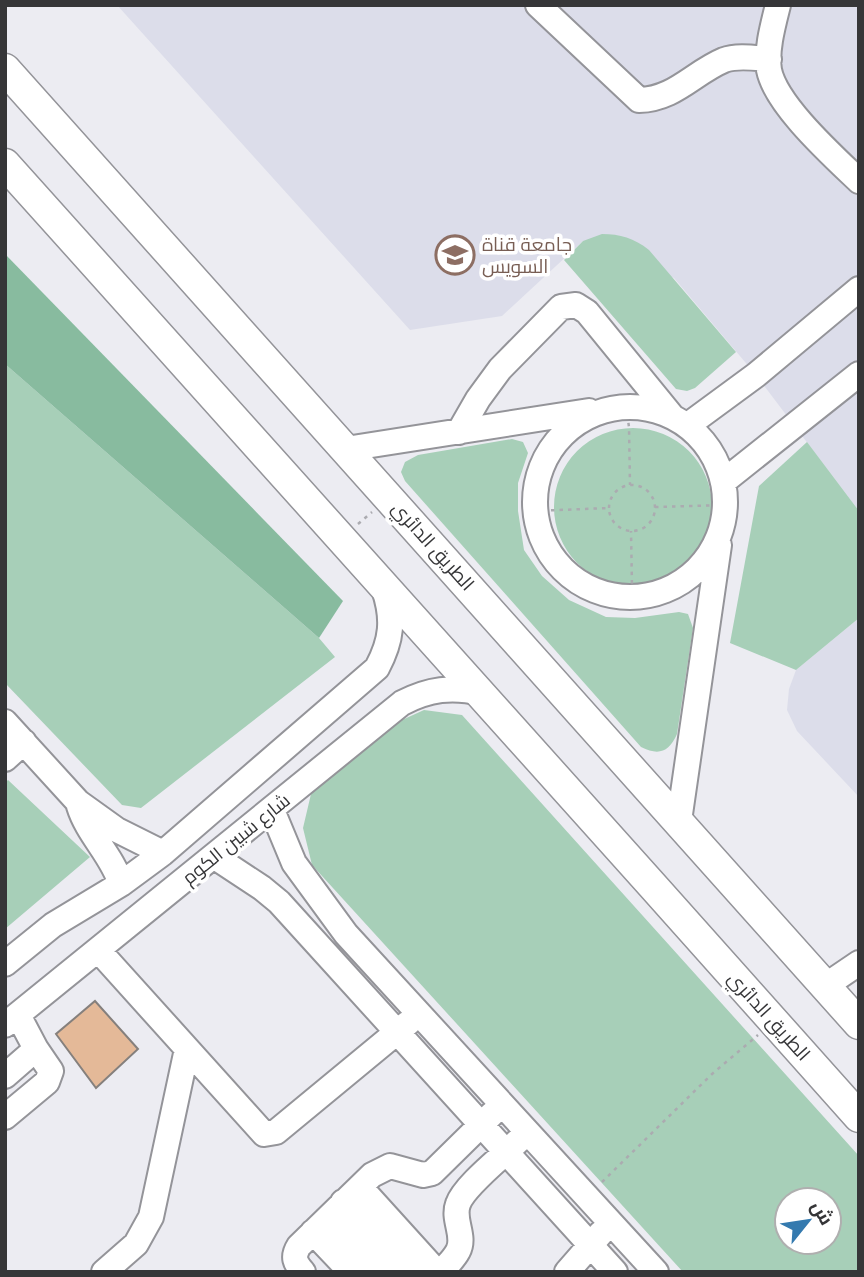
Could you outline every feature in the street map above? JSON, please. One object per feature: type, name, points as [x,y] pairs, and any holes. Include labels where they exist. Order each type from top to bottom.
[{"type":"main road","name":"الطريق الدائري","points":[[5,69],[859,1024]]},
{"type":"main road","name":"الطريق الدائري","points":[[5,164],[859,1117]]},
{"type":"street","points":[[538,5],[639,100],[662,97],[725,60],[769,59]]},
{"type":"street","points":[[778,5],[769,59],[772,79],[793,113],[859,181]]},
{"type":"street","points":[[679,420],[756,375],[859,289]]},
{"type":"street","points":[[459,432],[500,369],[561,307],[576,305],[587,312],[714,458],[724,493],[721,531],[679,821]]},
{"type":"street","points":[[724,493],[859,374]]},
{"type":"street","points":[[346,449],[618,407],[649,408],[679,420]]},
{"type":"street","points":[[618,407],[584,417],[562,434],[545,457],[536,483],[534,511],[541,537],[554,561],[574,579],[598,592],[624,598],[649,596],[673,587],[694,573],[710,554],[721,531]]},
{"type":"street","name":"شارع شبين الكوم","points":[[5,964],[69,914],[121,884],[163,853],[377,668],[387,650],[392,629],[391,609],[384,589]]},
{"type":"street","points":[[362,682],[381,693],[388,706],[388,713]]},
{"type":"street","name":"شارع شبين الكوم","points":[[12,1020],[215,857],[388,713],[416,695],[432,690],[465,689],[481,693]]},
{"type":"street","points":[[5,722],[78,802],[117,830],[163,853]]},
{"type":"street","points":[[5,759],[24,742]]},
{"type":"street","points":[[78,802],[88,828],[111,860],[121,884]]},
{"type":"street","points":[[272,810],[295,863],[311,889],[346,934],[656,1272]]},
{"type":"street","points":[[215,857],[279,902],[615,1272]]},
{"type":"street","points":[[99,951],[260,1132],[268,1134],[276,1132],[419,1013]]},
{"type":"street","points":[[825,986],[859,963]]},
{"type":"street","points":[[5,1117],[47,1082],[51,1071],[12,1020]]},
{"type":"street","points":[[5,1076],[36,1049]]},
{"type":"street","points":[[120,1267],[151,1217],[187,1049]]},
{"type":"street","points":[[303,1272],[295,1263],[295,1251],[372,1175],[390,1166],[423,1175],[432,1173],[503,1104]]},
{"type":"street","points":[[336,1209],[439,1272],[460,1248],[456,1213],[459,1201],[466,1190],[528,1132]]},
{"type":"street","points":[[336,1209],[351,1272]]},
{"type":"street","points":[[336,1209],[379,1272]]},
{"type":"street","points":[[336,1209],[408,1272]]},
{"type":"street","points":[[567,1272],[611,1223]]},
{"type":"path","points":[[618,407],[629,427],[630,485]]},
{"type":"path","points":[[630,485],[647,491],[652,496],[655,507],[653,519],[648,525],[641,530],[631,531],[613,522],[609,508],[614,494],[630,485]]},
{"type":"path","points":[[655,507],[724,493]]},
{"type":"path","points":[[339,539],[374,510],[368,504]]},
{"type":"path","points":[[534,511],[609,508]]},
{"type":"path","points":[[624,598],[632,587],[631,531]]},
{"type":"path","points":[[587,1196],[712,1074],[774,1022]]},
{"type":"shaded area","name":"جامعة قناة السويس","points":[[117,5],[859,5],[859,511],[756,375],[674,278],[583,241],[502,316],[410,330]]},
{"type":"shaded area","points":[[859,618],[859,797],[797,731],[787,710],[789,689],[796,670]]},
{"type":"green space","points":[[602,234],[627,238],[649,250],[736,352],[695,388],[687,391],[676,389],[564,260],[583,241]]},
{"type":"green space","points":[[5,254],[343,601],[319,638],[5,364]]},
{"type":"green space","points":[[5,364],[319,638],[335,657],[141,808],[122,805],[5,683]]},
{"type":"green space","points":[[633,428],[649,429],[663,434],[689,451],[706,477],[711,491],[711,523],[706,537],[689,563],[663,580],[649,585],[633,586],[617,585],[603,580],[577,563],[560,537],[555,523],[554,507],[555,491],[560,477],[577,451],[603,434],[617,429]]},
{"type":"green space","points":[[512,439],[523,442],[528,453],[518,483],[518,511],[524,550],[542,576],[569,600],[606,617],[635,618],[679,612],[688,614],[693,628],[677,734],[671,745],[663,751],[641,747],[405,481],[401,472],[405,462],[418,455]]},
{"type":"green space","points":[[807,442],[859,511],[859,618],[796,670],[730,643],[759,486]]},
{"type":"green space","points":[[424,710],[462,715],[859,1156],[859,1272],[683,1272],[312,865],[303,828],[311,794],[391,725]]},
{"type":"green space","points":[[8,780],[90,857],[5,929],[5,783]]},
{"type":"building","points":[[95,1001],[138,1049],[96,1088],[56,1034]]},
{"type":"place","name":"جامعة قناة السويس","points":[[455,255]]}]
